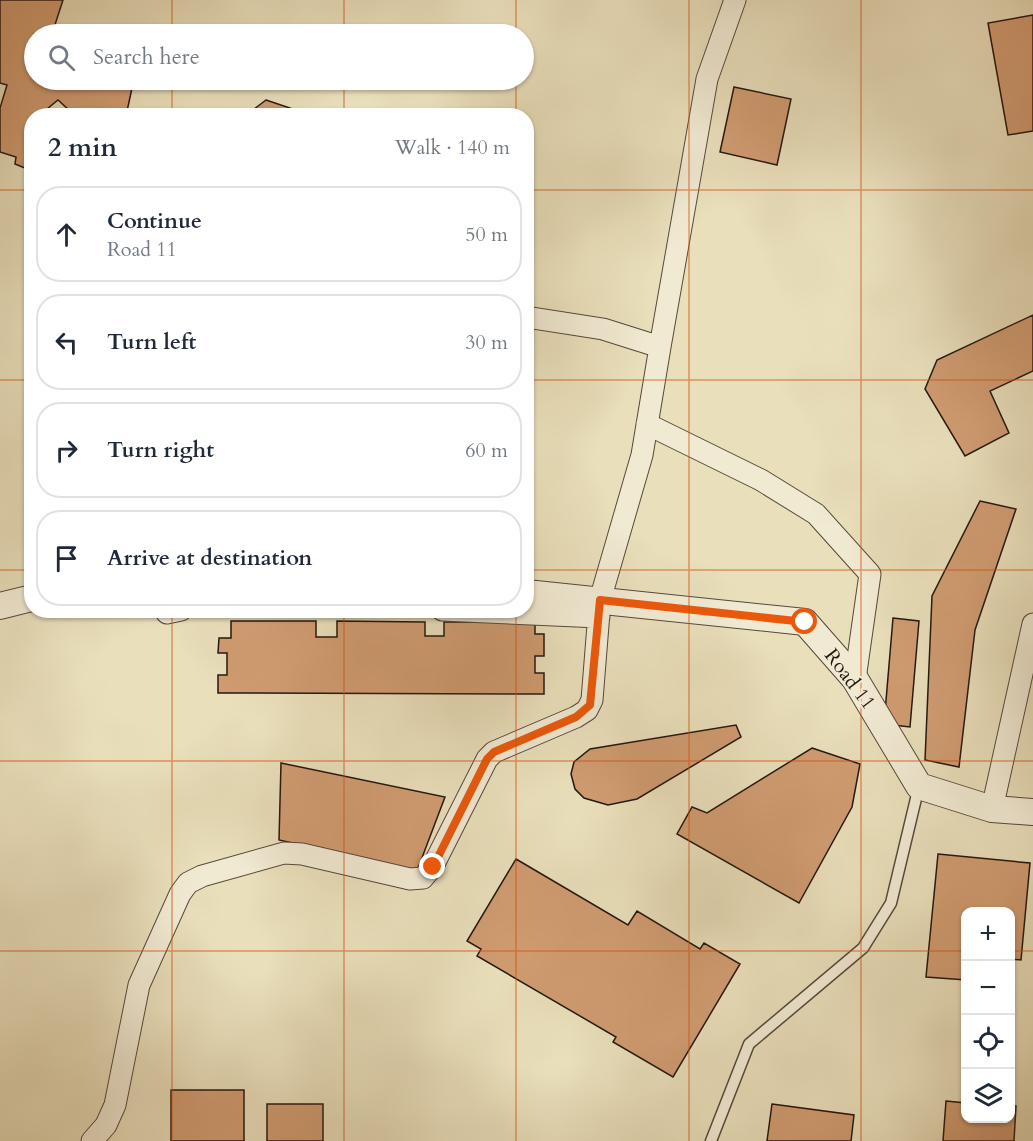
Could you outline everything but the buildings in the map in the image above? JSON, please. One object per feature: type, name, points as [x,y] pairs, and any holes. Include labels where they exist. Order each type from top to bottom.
[{"type":"street","points":[[92,1141],[106,1125],[115,1105],[139,985],[180,894],[188,883],[202,876],[284,853],[302,854],[410,879],[423,878],[433,867],[487,759],[494,752],[576,717],[590,705],[600,608],[642,455],[707,79],[735,0]]},
{"type":"street","points":[[534,318],[603,329],[660,347]]},
{"type":"street","points":[[647,424],[761,480],[816,514],[870,573],[855,679]]},
{"type":"street","name":"Road 11","points":[[534,595],[600,608],[805,622],[855,679],[919,786]]},
{"type":"street","points":[[0,606],[24,600]]},
{"type":"street","points":[[534,609],[600,608]]},
{"type":"street","points":[[992,809],[1033,624]]},
{"type":"street","points":[[919,786],[992,809],[1033,812]]},
{"type":"lane","points":[[711,1141],[749,1044],[863,948],[891,903],[919,786]]},
{"type":"route","points":[[433,867],[487,759],[494,752],[576,717],[587,710],[592,700],[600,600],[805,622]]}]
